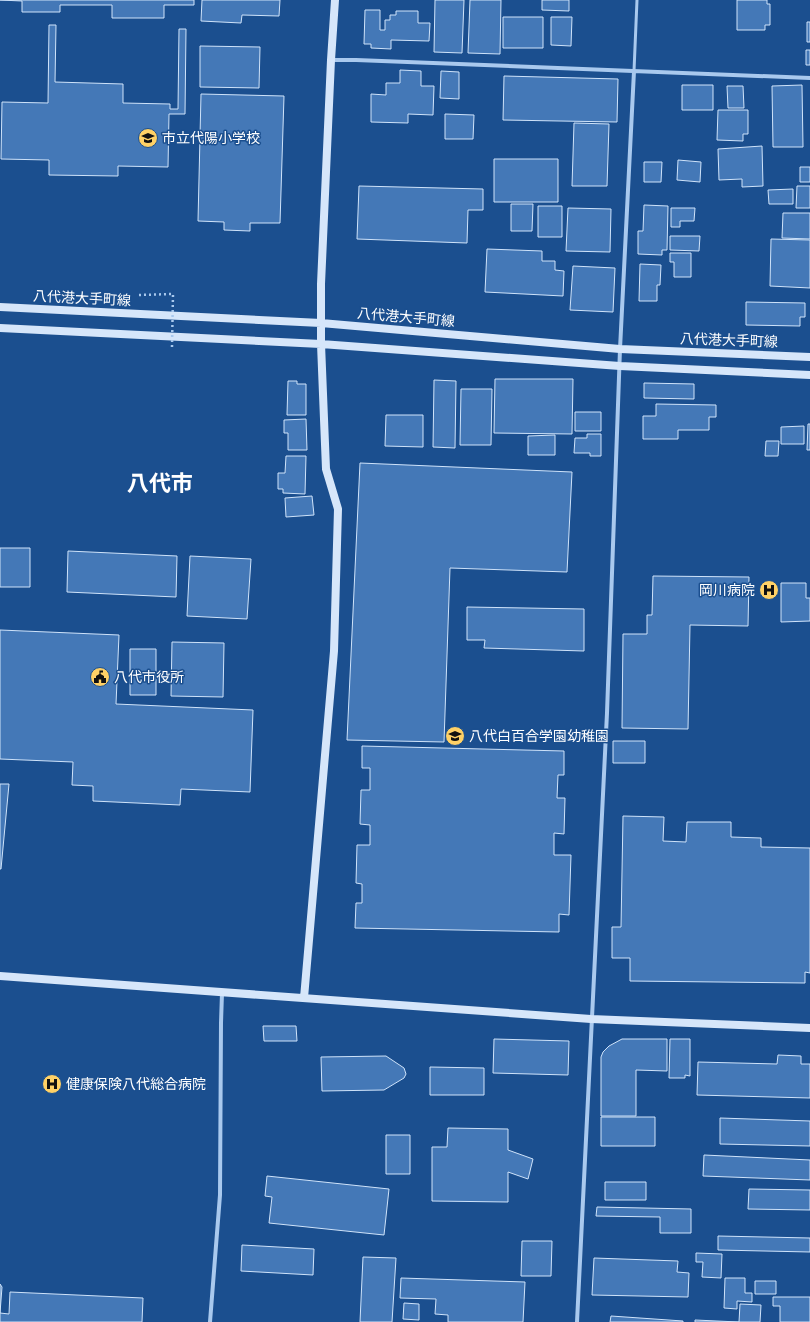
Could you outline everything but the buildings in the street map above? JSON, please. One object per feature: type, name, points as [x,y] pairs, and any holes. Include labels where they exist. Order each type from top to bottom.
[{"type":"street","points":[[304,998],[334,651],[338,533],[338,509],[326,469],[321,323],[321,284],[335,0]]},
{"type":"street","points":[[331,60],[810,78]]},
{"type":"street","points":[[577,1322],[607,713],[620,349],[634,71]]},
{"type":"street","name":"八代港大手町線","points":[[0,307],[321,323],[620,349],[810,357]]},
{"type":"street","points":[[0,328],[322,344],[620,366],[810,376]]},
{"type":"street","points":[[0,976],[591,1019],[810,1028]]},
{"type":"street","points":[[210,1322],[220,1195],[222,993]]},
{"type":"lane","points":[[634,71],[637,0]]},
{"type":"path","points":[[139,295],[173,294],[172,347]]},
{"type":"place","name":"市立代陽小学校","points":[[148,138]]},
{"type":"place","name":"岡川病院","points":[[769,590]]},
{"type":"place","name":"八代市役所","points":[[100,677]]},
{"type":"place","name":"八代白百合学園幼稚園","points":[[455,736]]},
{"type":"place","name":"健康保険八代総合病院","points":[[52,1084]]},
{"type":"district","name":"八代市","points":[[160,483]]}]
